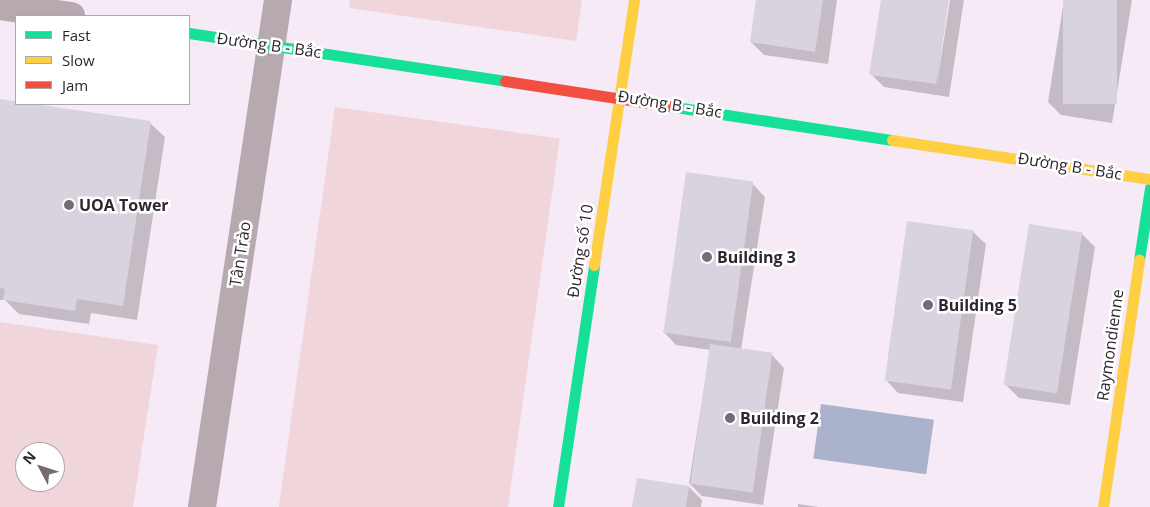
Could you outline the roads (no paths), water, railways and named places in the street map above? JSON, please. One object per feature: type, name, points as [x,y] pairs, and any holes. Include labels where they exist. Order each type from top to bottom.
[{"type":"street","name":"Tân Trào","points":[[202,507],[278,0]]},
{"type":"street","name":"Đường số 10","points":[[558,507],[634,0]]},
{"type":"street","points":[[0,6],[64,15]]},
{"type":"street","name":"Đường B - Bắc","points":[[190,33],[620,96],[1150,179]]},
{"type":"street","name":"Raymondienne","points":[[1103,507],[1150,188]]},
{"type":"water","points":[[821,404],[934,420],[926,474],[813,458]]},
{"type":"place","name":"UOA Tower","points":[[69,205]]},
{"type":"place","name":"Building 3","points":[[707,257]]},
{"type":"place","name":"Building 5","points":[[928,305]]},
{"type":"place","name":"Building 2","points":[[730,418]]}]
